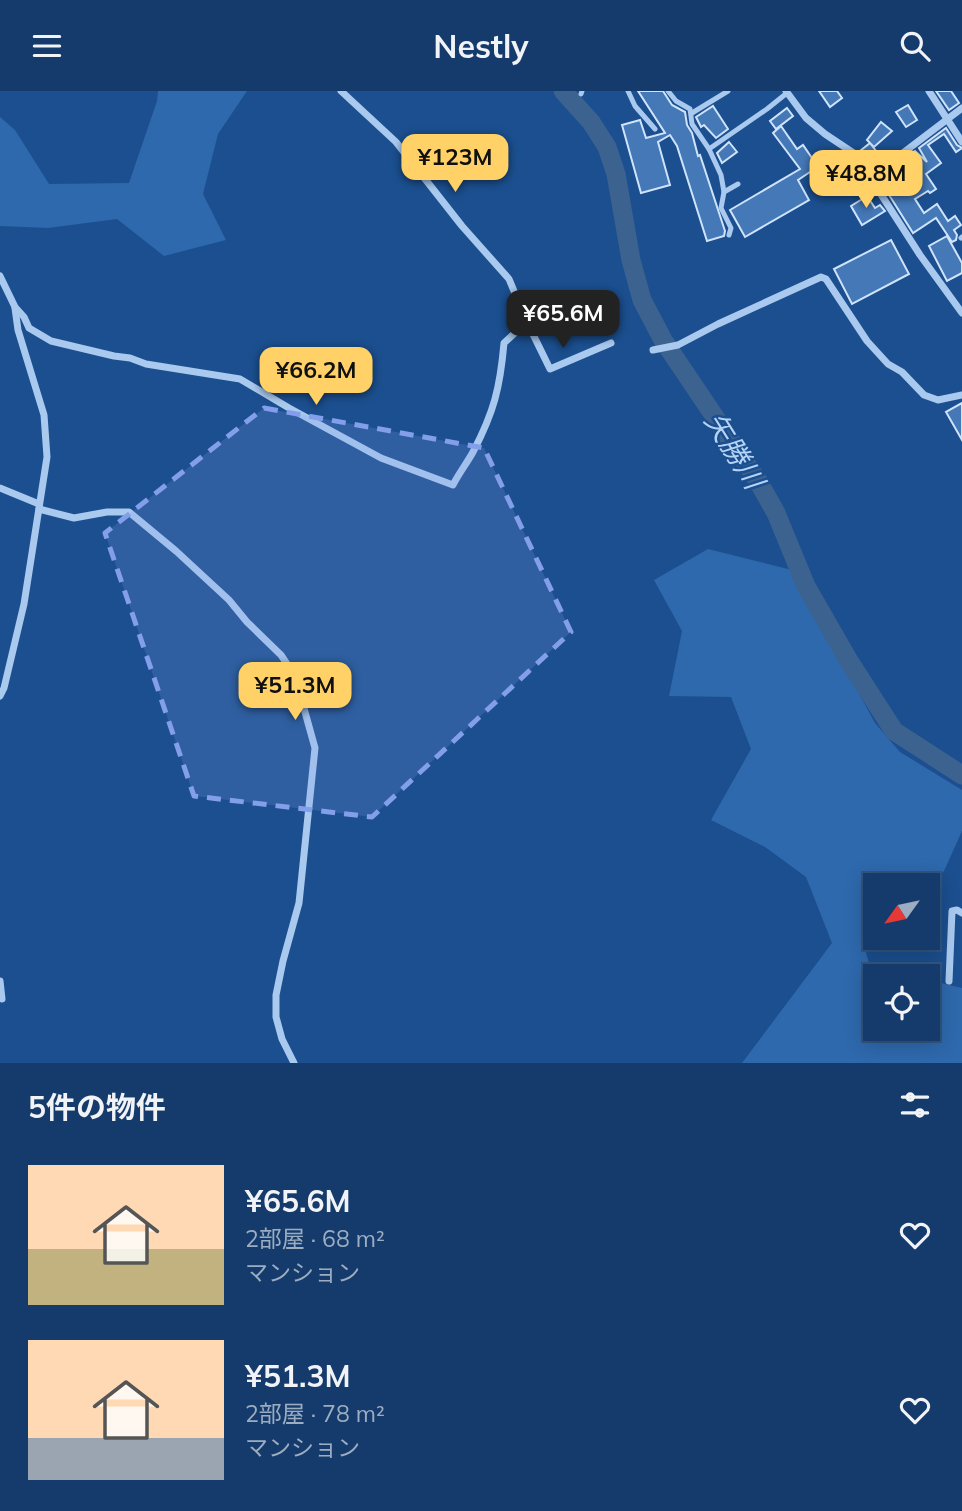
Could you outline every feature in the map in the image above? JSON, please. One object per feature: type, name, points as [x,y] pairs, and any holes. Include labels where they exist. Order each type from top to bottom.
[{"type":"street","points":[[341,91],[396,142],[462,226],[505,273],[550,369],[611,343]]},
{"type":"street","points":[[929,91],[962,142]]},
{"type":"street","points":[[786,92],[806,118],[825,134],[850,149],[962,313]]},
{"type":"street","points":[[870,177],[962,108]]},
{"type":"street","points":[[0,276],[29,328],[51,341],[146,364],[240,379],[381,458],[453,485],[472,455],[494,409],[501,377],[504,343],[527,322]]},
{"type":"street","points":[[653,349],[675,345],[821,277],[826,279],[867,341],[888,364],[902,372],[924,395],[938,400],[962,395]]},
{"type":"street","points":[[0,696],[24,604],[44,482],[47,433],[18,330],[15,307]]},
{"type":"street","points":[[0,488],[74,518],[107,512],[129,512],[229,600],[282,657],[295,676],[316,748],[299,903],[276,995],[276,1017],[282,1039],[294,1063]]},
{"type":"street","points":[[949,981],[951,911],[962,913]]},
{"type":"street","points":[[0,981],[2,999],[0,997]]},
{"type":"lane","points":[[628,91],[635,106],[655,129]]},
{"type":"lane","points":[[668,91],[690,109],[692,124],[709,149],[723,181],[721,208],[731,228],[729,235]]},
{"type":"lane","points":[[692,113],[728,91]]},
{"type":"lane","points":[[709,149],[767,109],[786,92]]},
{"type":"lane","points":[[723,192],[738,184]]},
{"type":"highlighted area","points":[[264,408],[484,448],[571,632],[372,817],[194,796],[105,533]]},
{"type":"shaded area","points":[[158,91],[247,91],[218,134],[203,194],[226,240],[164,256],[117,219],[48,228],[0,226],[0,117],[15,130],[49,184],[129,183]]},
{"type":"shaded area","points":[[708,549],[792,570],[875,723],[900,752],[962,790],[962,831],[940,875],[863,873],[863,950],[869,964],[863,964],[863,1041],[940,1041],[940,983],[962,988],[962,1063],[742,1063],[832,943],[806,877],[765,847],[711,820],[751,749],[731,697],[669,696],[682,631],[654,580]]},
{"type":"building","points":[[638,91],[663,91],[672,105],[685,112],[687,125],[698,156],[700,155],[725,231],[724,236],[707,241],[677,146],[670,135],[658,142],[670,185],[641,193],[622,125],[640,120],[646,138],[665,133]]},
{"type":"building","points":[[819,91],[837,91],[842,98],[830,107]]},
{"type":"building","points":[[936,91],[951,91],[959,103],[949,110]]},
{"type":"building","points":[[908,105],[917,120],[906,127],[896,112]]},
{"type":"building","points":[[713,106],[728,129],[716,138],[704,125],[701,127],[696,117]]},
{"type":"building","points":[[787,108],[793,116],[776,129],[770,121]]},
{"type":"building","points":[[881,122],[892,131],[874,147],[867,140]]},
{"type":"building","points":[[781,126],[797,149],[803,145],[814,161],[818,159],[822,164],[798,180],[809,200],[745,237],[730,210],[800,169],[773,133]]},
{"type":"building","points":[[946,128],[962,148],[956,152],[944,134],[928,145],[941,163],[926,174],[936,189],[915,199],[924,213],[937,204],[948,221],[955,216],[961,225],[954,230],[957,235],[952,242],[936,218],[913,233],[879,179],[891,170],[890,173],[899,188],[917,176],[905,159],[915,151],[927,162],[919,148]]},
{"type":"building","points":[[729,142],[737,152],[722,163],[717,153]]},
{"type":"building","points":[[870,143],[883,160],[872,169],[860,151]]},
{"type":"building","points":[[842,158],[850,171],[856,167],[862,176],[848,189],[831,164]]},
{"type":"building","points":[[867,196],[875,208],[880,205],[885,211],[862,225],[851,206]]},
{"type":"building","points":[[947,236],[962,263],[962,273],[947,281],[929,246]]},
{"type":"building","points":[[891,240],[909,274],[852,304],[834,269]]},
{"type":"building","points":[[962,403],[962,440],[946,412]]},
{"type":"waterway","name":"矢勝川","points":[[563,91],[591,122],[607,147],[616,174],[631,260],[642,300],[663,340],[758,481],[776,513],[806,586],[849,661],[894,731],[962,775]]}]
